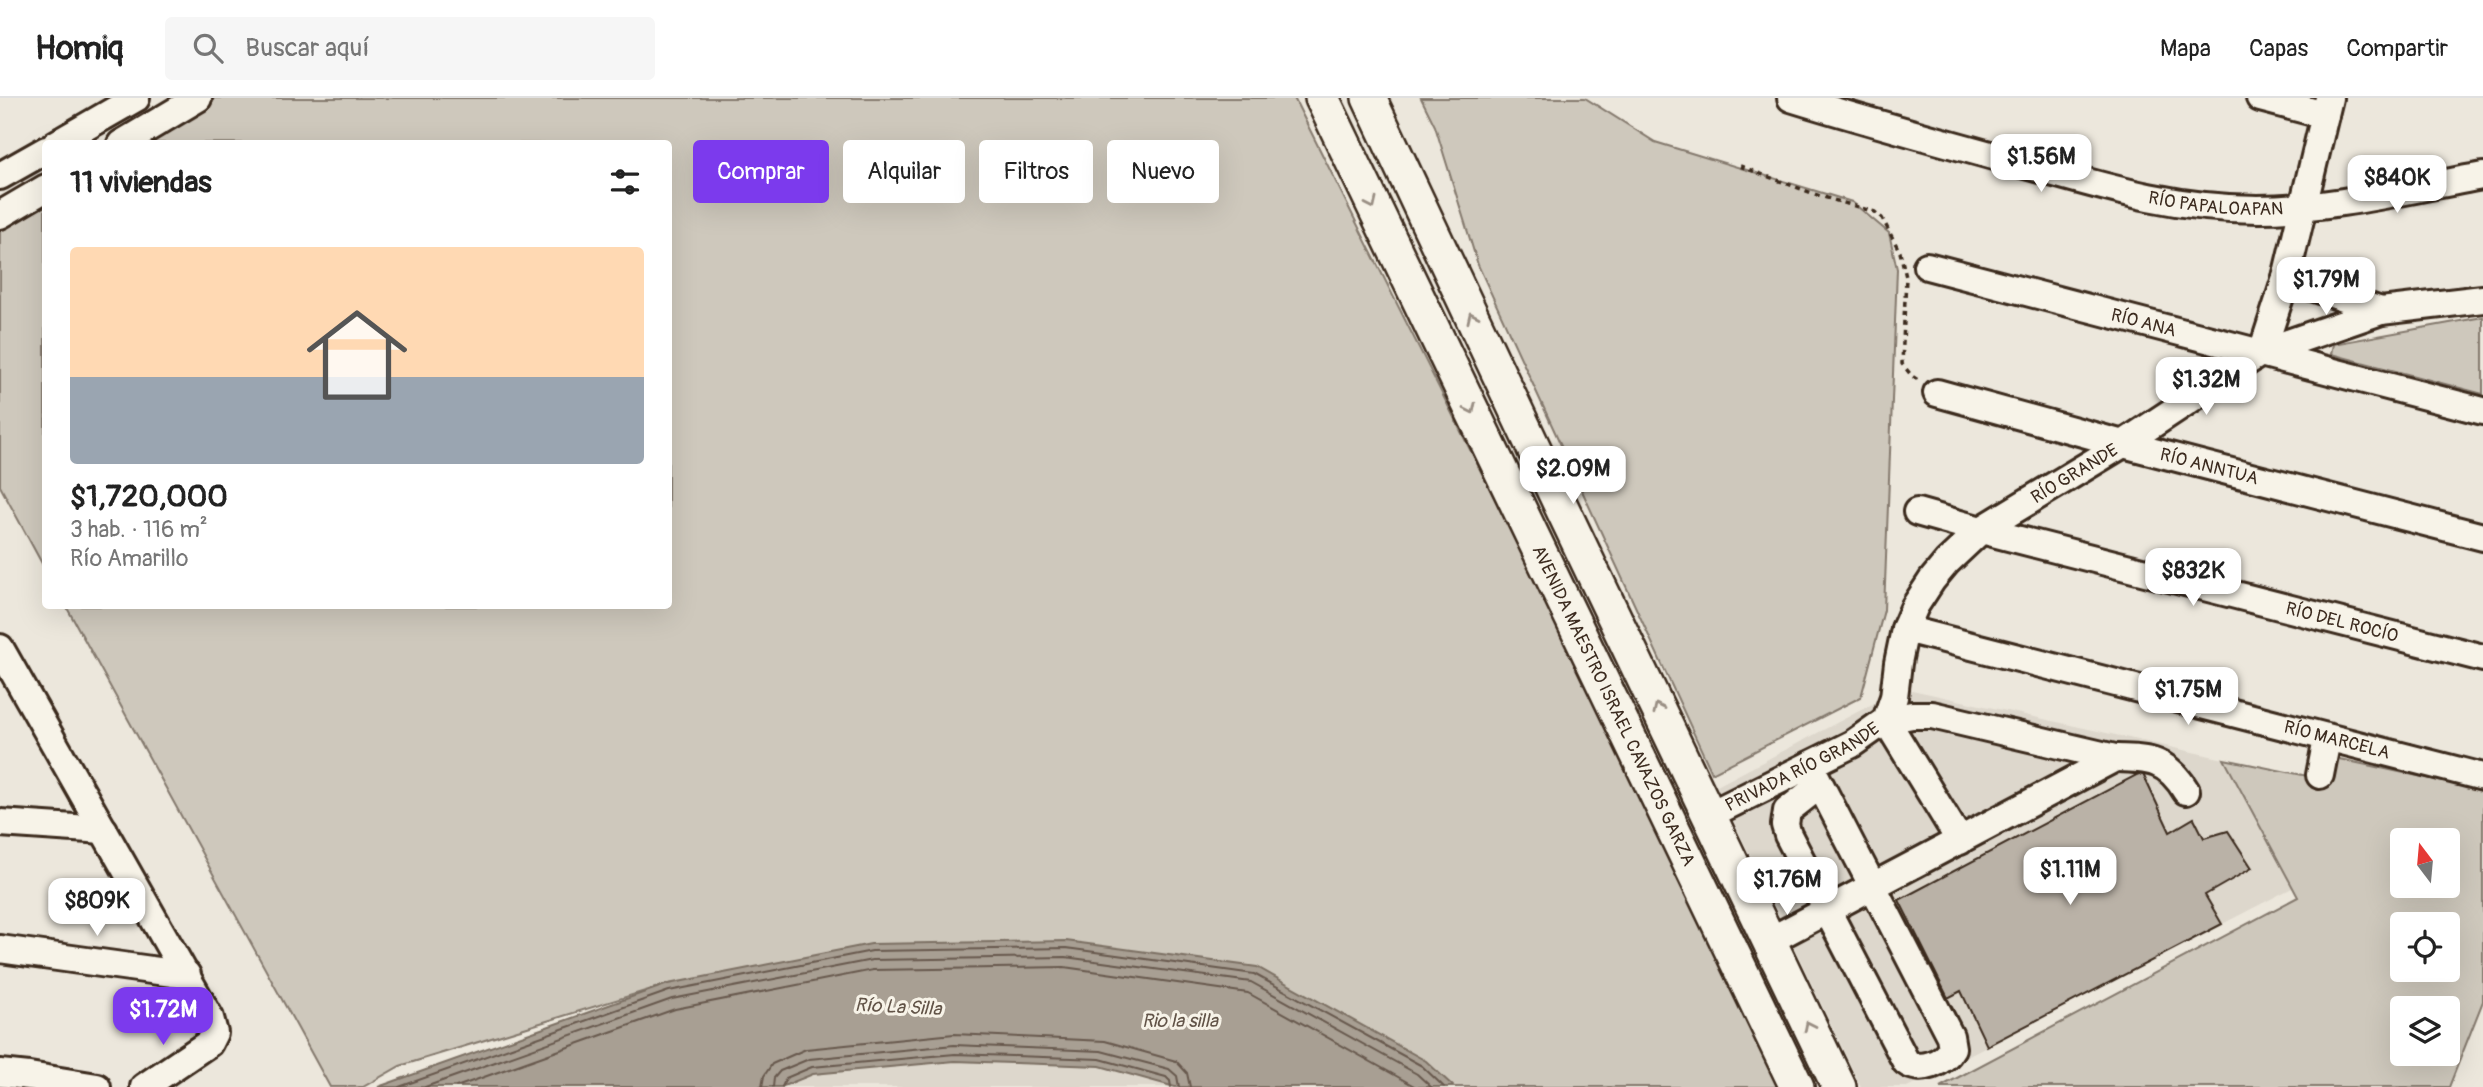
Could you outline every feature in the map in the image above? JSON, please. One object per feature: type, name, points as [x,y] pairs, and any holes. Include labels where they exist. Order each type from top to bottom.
[{"type":"main road","name":"AVENIDA MAESTRO ISRAEL CAVAZOS GARZA","points":[[1322,98],[1797,1087]]},
{"type":"main road","name":"AVENIDA MAESTRO ISRAEL CAVAZOS GARZA","points":[[1369,98],[1839,1087]]},
{"type":"main road","points":[[1382,98],[1390,142]]},
{"type":"main road","points":[[1527,525],[1538,520],[1557,528],[1580,566],[1595,578]]},
{"type":"street","points":[[63,140],[136,98]]},
{"type":"street","points":[[128,140],[198,98]]},
{"type":"street","name":"RÍO PAPALOAPAN","points":[[1791,98],[1848,107],[2163,202],[2208,208],[2303,208],[2483,176]]},
{"type":"street","points":[[2260,98],[2327,106],[2286,278],[2262,352]]},
{"type":"street","points":[[0,176],[42,152]]},
{"type":"street","points":[[0,215],[42,190]]},
{"type":"street","name":"RÍO ANA","points":[[1927,266],[2483,411]]},
{"type":"street","points":[[2286,278],[2381,311]]},
{"type":"street","points":[[2262,352],[2381,311],[2483,299]]},
{"type":"street","name":"RÍO GRANDE","points":[[1905,629],[1915,606],[1932,580],[1981,530],[2123,444],[2262,352]]},
{"type":"street","name":"RÍO ANNTUA","points":[[1937,393],[2483,537]]},
{"type":"street","name":"RÍO DEL ROCÍO","points":[[1917,512],[2483,657]]},
{"type":"street","name":"PRIVADA RÍO GRANDE","points":[[1709,815],[1815,775],[1886,720],[1895,697],[1905,629]]},
{"type":"street","name":"RÍO MARCELA","points":[[1905,629],[2483,777]]},
{"type":"street","points":[[0,648],[13,693],[104,830],[207,1010],[214,1033],[212,1039],[144,1087]]},
{"type":"street","points":[[1960,841],[1886,720],[1912,715],[1932,715],[2115,758],[2146,759],[2168,767],[2186,791]]},
{"type":"street","points":[[2320,775],[2327,739]]},
{"type":"street","points":[[1769,941],[2115,758]]},
{"type":"street","points":[[1815,775],[1872,887],[1950,1036],[1952,1048],[1943,1060],[1919,1067],[1906,1062],[1826,911],[1785,825],[1787,811],[1815,775]]},
{"type":"street","points":[[0,823],[104,830]]},
{"type":"street","points":[[0,949],[187,975]]},
{"type":"street","points":[[0,1073],[97,1087]]},
{"type":"path","points":[[1740,166],[1820,196],[1875,212],[1882,218],[1900,252],[1906,276],[1902,364],[1912,376],[1937,393]]},
{"type":"shaded area","points":[[215,98],[1294,98],[1789,1087],[1378,1087],[668,984],[400,1066],[363,1087],[330,1087],[68,609],[672,609],[672,140],[142,140]]},
{"type":"shaded area","points":[[1421,98],[1585,98],[1655,142],[1852,202],[1889,233],[1897,269],[1884,610],[1861,697],[1712,773],[1478,265],[1435,126]]},
{"type":"shaded area","points":[[42,198],[42,563],[0,486],[0,223]]},
{"type":"shaded area","points":[[2483,317],[2483,394],[2331,354],[2333,344]]},
{"type":"shaded area","points":[[1903,688],[2224,759],[2292,888],[1907,1087],[1861,1087],[1717,786]]},
{"type":"shaded area","points":[[2224,759],[2327,780],[2339,759],[2483,790],[2483,1001],[2460,1059],[2460,996],[2390,996],[2390,1066],[2457,1066],[2449,1087],[1940,1087],[2298,897]]},
{"type":"shaded area","points":[[955,1061],[1100,1066],[1175,1087],[781,1087],[812,1074]]},
{"type":"water","name":"Rio la silla","points":[[1066,941],[1257,967],[1426,1061],[1454,1087],[1175,1087],[1100,1066],[955,1061],[813,1074],[781,1087],[378,1087],[668,984],[871,944]]},
{"type":"building","points":[[2142,772],[2170,832],[2194,818],[2204,838],[2228,831],[2252,868],[2205,895],[2222,924],[1987,1046],[1961,991],[1948,998],[1899,900]]},
{"type":"water label","name":"Río La Silla","points":[[898,1007]]}]
